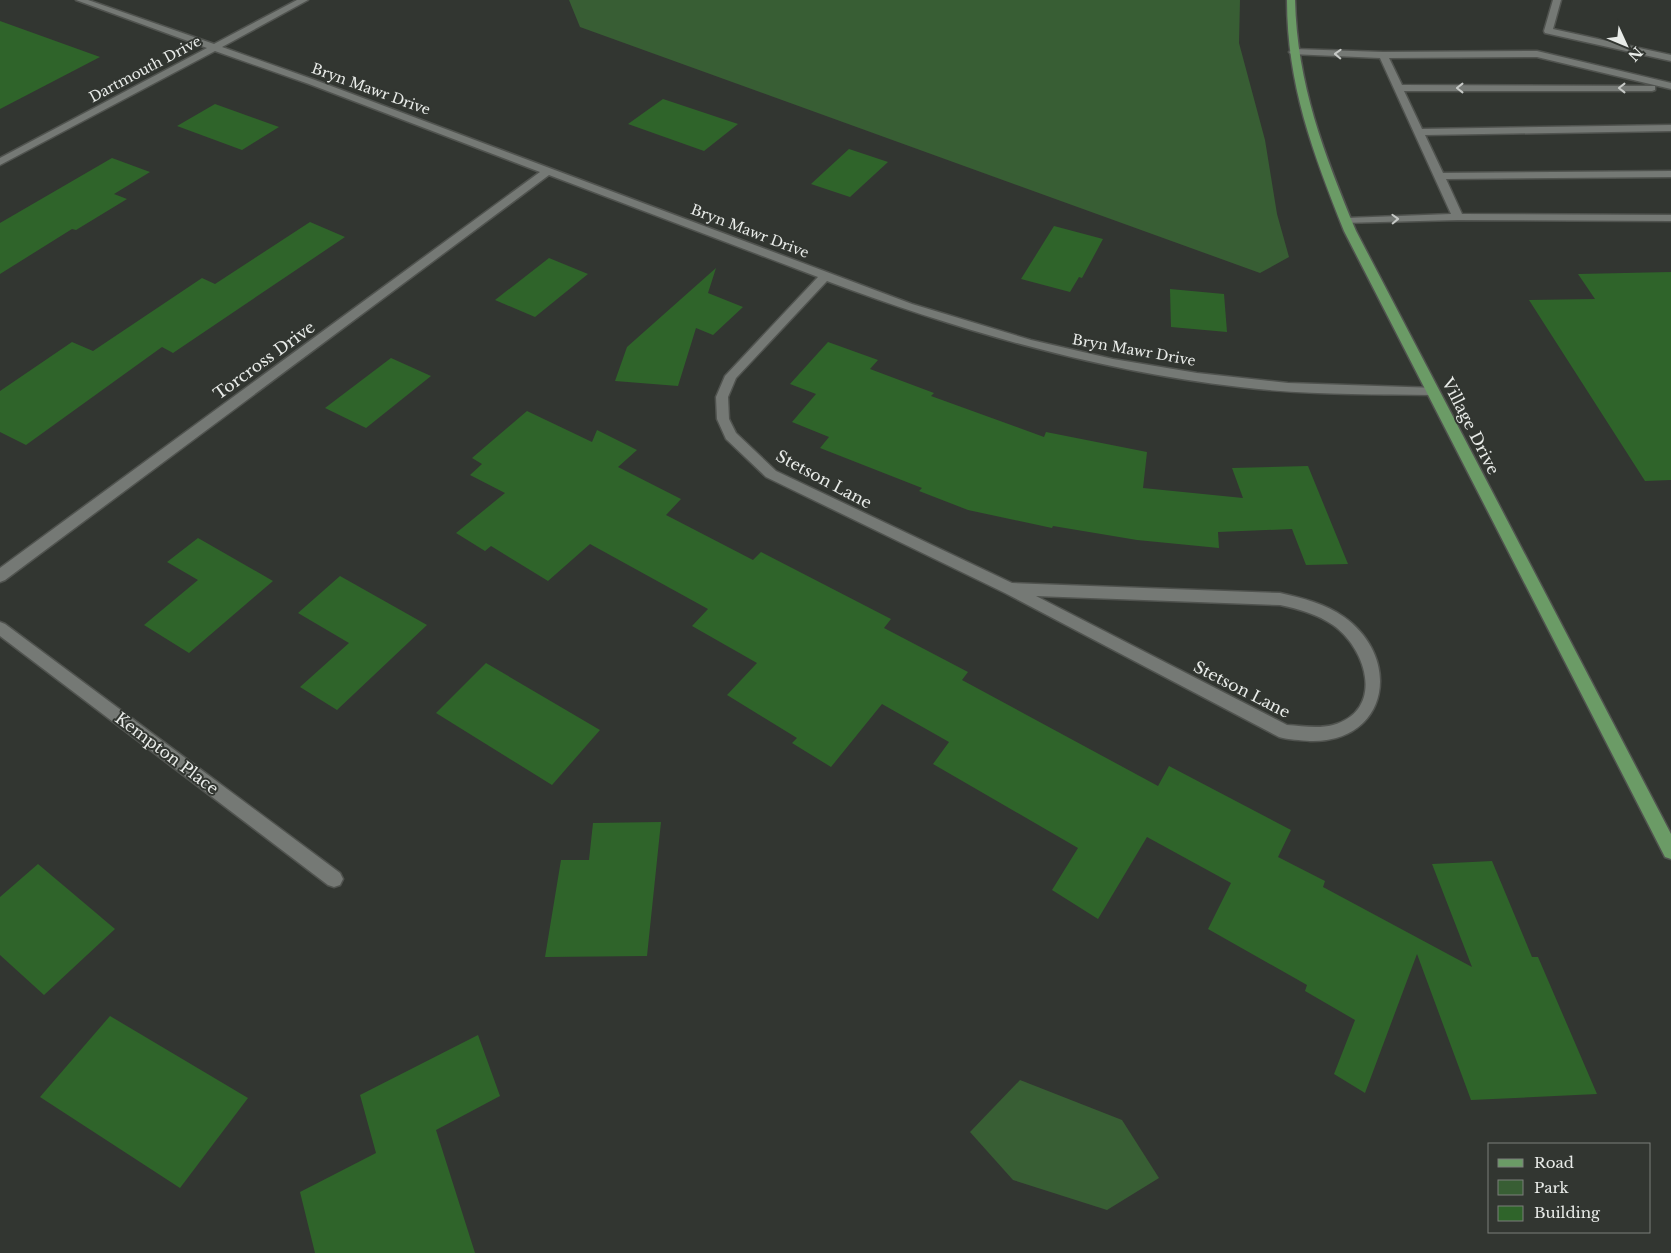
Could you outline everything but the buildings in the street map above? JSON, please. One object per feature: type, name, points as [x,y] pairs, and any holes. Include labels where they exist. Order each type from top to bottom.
[{"type":"main road","name":"Village Drive","points":[[1291,0],[1294,52],[1310,124],[1323,167],[1346,221],[1671,851]]},
{"type":"street","name":"Bryn Mawr Drive","points":[[80,0],[971,328],[1046,349],[1142,369],[1241,383],[1342,390],[1433,391]]},
{"type":"street","name":"Dartmouth Drive","points":[[0,162],[304,0]]},
{"type":"street","points":[[1557,0],[1548,32],[1671,58]]},
{"type":"street","points":[[1294,52],[1383,56],[1537,54],[1671,87]]},
{"type":"street","points":[[1383,56],[1458,217]]},
{"type":"street","points":[[1398,88],[1671,87]]},
{"type":"street","points":[[1419,132],[1671,128]]},
{"type":"street","name":"Torcross Drive","points":[[0,576],[548,171]]},
{"type":"street","points":[[1439,176],[1671,174]]},
{"type":"street","points":[[1346,221],[1458,217],[1671,218]]},
{"type":"street","name":"Stetson Lane","points":[[826,276],[731,376],[722,397],[723,419],[731,436],[771,474],[1010,589],[1285,732],[1314,734],[1341,729],[1361,717],[1373,699],[1375,677],[1369,655],[1354,634],[1332,617],[1307,605],[1280,599],[1010,589]]},
{"type":"street","name":"Kempton Place","points":[[0,628],[334,879]]},
{"type":"green space","points":[[569,0],[1240,0],[1239,43],[1265,140],[1277,214],[1289,257],[1260,273],[580,27]]},
{"type":"green space","points":[[1020,1080],[1122,1120],[1159,1178],[1107,1210],[1013,1180],[970,1132]]}]
